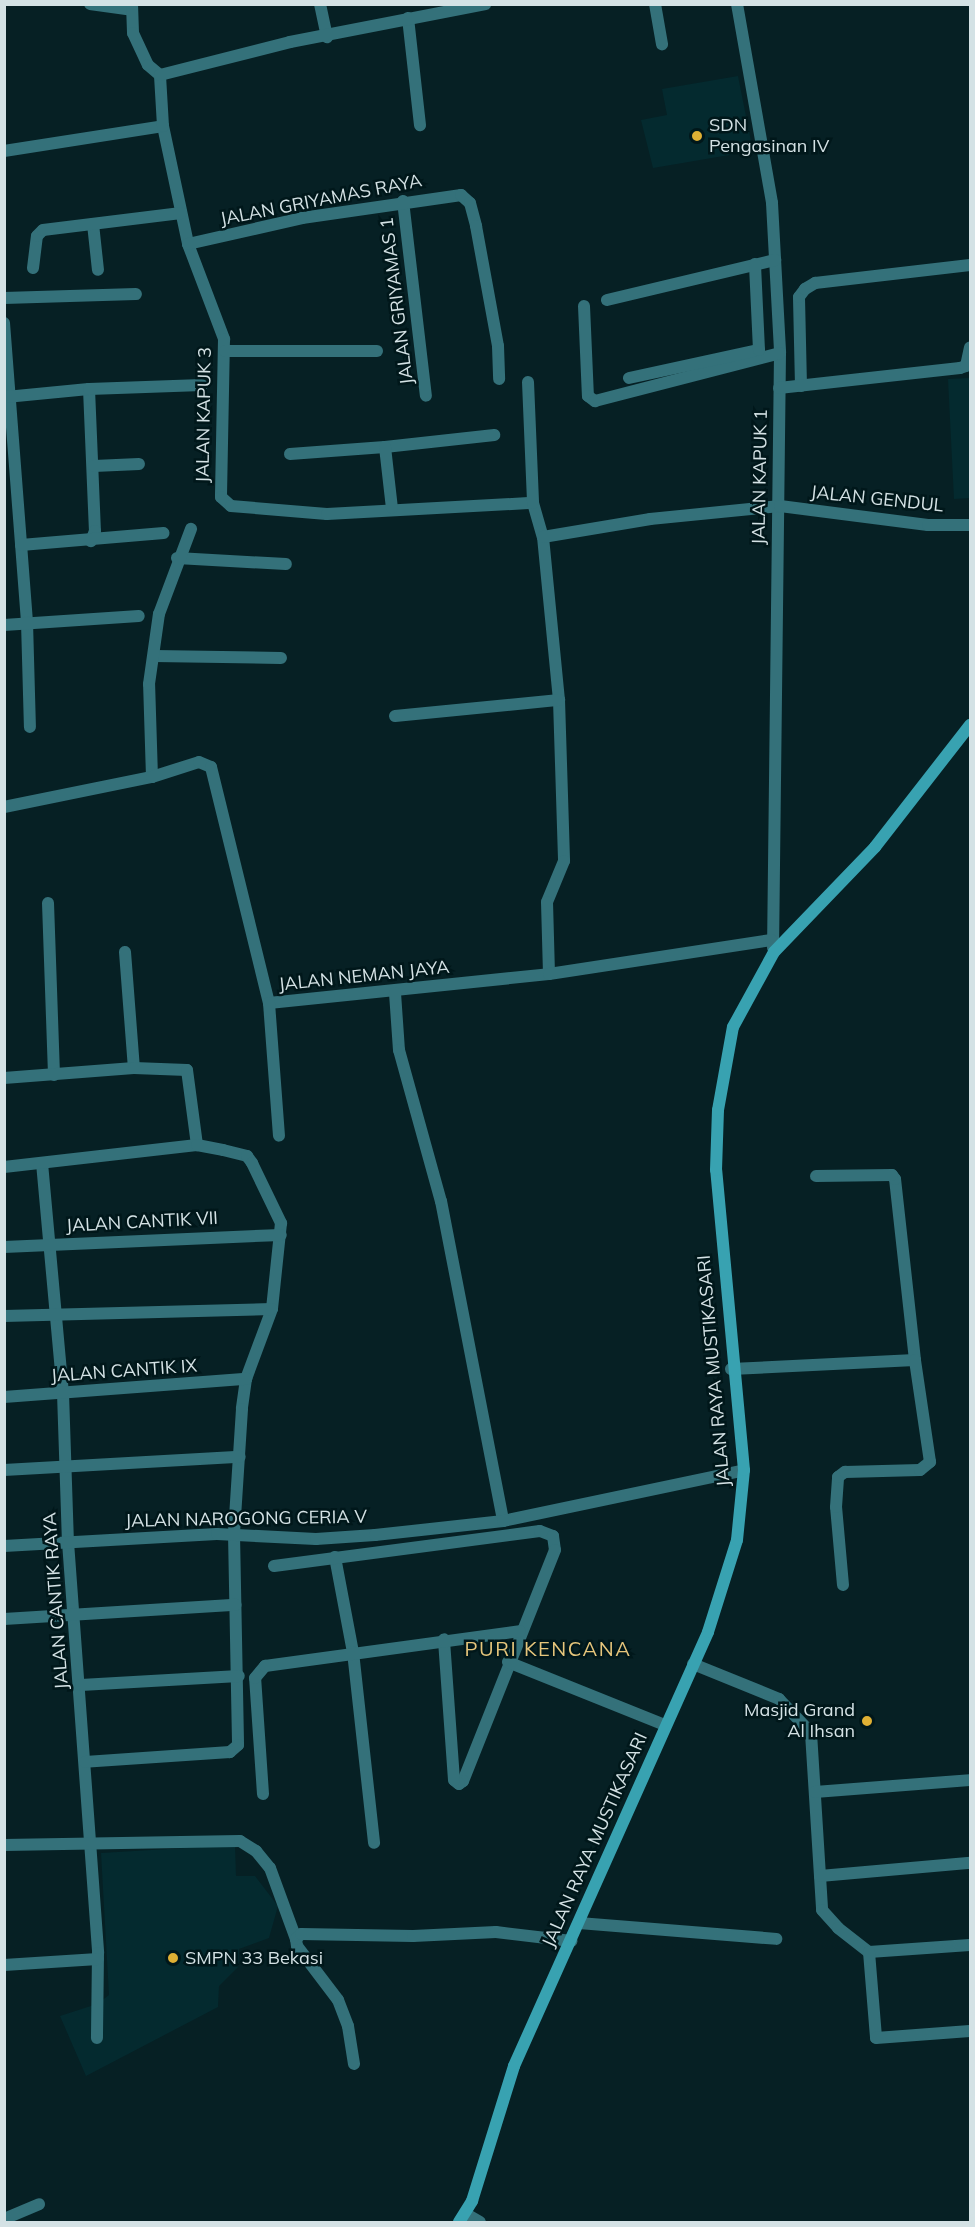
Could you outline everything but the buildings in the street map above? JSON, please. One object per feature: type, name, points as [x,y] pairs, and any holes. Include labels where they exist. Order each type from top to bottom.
[{"type":"main road","name":"JALAN RAYA MUSTIKASARI","points":[[462,2218],[514,2066],[708,1632],[737,1540],[744,1470],[731,1369],[717,1170],[717,1110],[733,1027],[772,946],[874,847],[970,725]]},
{"type":"street","points":[[90,4],[132,8],[133,33],[148,66],[160,75],[290,42],[327,37],[408,18],[485,4]]},
{"type":"street","points":[[320,4],[327,37]]},
{"type":"street","points":[[655,4],[662,44]]},
{"type":"street","name":"JALAN KAPUK 1","points":[[737,4],[772,203],[780,353],[780,506],[773,681],[772,946]]},
{"type":"street","points":[[408,18],[420,124]]},
{"type":"street","name":"JALAN KAPUK 3","points":[[160,75],[163,126],[188,244],[225,351],[221,497],[231,506],[290,512],[327,514],[392,508]]},
{"type":"street","points":[[4,151],[163,126]]},
{"type":"street","name":"JALAN GRIYAMAS RAYA","points":[[188,244],[302,218],[404,201],[461,195],[470,203],[476,226],[498,346],[499,379]]},
{"type":"street","name":"JALAN GRIYAMAS 1","points":[[404,201],[426,396]]},
{"type":"street","points":[[33,268],[39,232],[181,213]]},
{"type":"street","points":[[93,224],[98,270]]},
{"type":"street","points":[[607,300],[775,260]]},
{"type":"street","points":[[629,378],[759,350],[755,264]]},
{"type":"street","points":[[801,386],[799,297],[805,289],[815,283],[970,265]]},
{"type":"street","points":[[4,298],[136,294]]},
{"type":"street","points":[[584,306],[588,396],[595,401],[780,353]]},
{"type":"street","points":[[4,323],[27,622],[30,727]]},
{"type":"street","points":[[779,388],[960,368],[966,366],[970,347]]},
{"type":"street","points":[[225,351],[377,351]]},
{"type":"street","points":[[528,382],[533,503],[543,537],[559,700],[564,861],[547,902],[549,974]]},
{"type":"street","points":[[8,397],[88,389],[202,385]]},
{"type":"street","points":[[88,389],[94,466],[95,531],[91,542]]},
{"type":"street","points":[[290,454],[385,447],[494,435]]},
{"type":"street","points":[[385,447],[392,508],[533,503]]},
{"type":"street","points":[[94,466],[139,464]]},
{"type":"street","name":"JALAN GENDUL","points":[[543,537],[651,519],[780,506],[928,525],[970,525]]},
{"type":"street","points":[[152,777],[149,702],[159,615],[177,558],[191,529]]},
{"type":"street","points":[[21,545],[91,542],[163,533]]},
{"type":"street","points":[[177,558],[286,564]]},
{"type":"street","points":[[4,625],[139,616]]},
{"type":"street","points":[[154,656],[281,658]]},
{"type":"street","points":[[394,716],[559,700]]},
{"type":"street","name":"JALAN NEMAN JAYA","points":[[4,807],[152,777],[199,762],[211,767],[269,1003],[395,993],[772,946]]},
{"type":"street","points":[[48,903],[54,1075]]},
{"type":"street","points":[[125,952],[134,1068]]},
{"type":"street","points":[[395,993],[399,1050],[441,1201],[502,1521]]},
{"type":"street","points":[[269,1003],[279,1136]]},
{"type":"street","points":[[4,1078],[134,1068],[187,1070],[197,1145]]},
{"type":"street","points":[[4,1167],[197,1145],[247,1156],[281,1223],[272,1309],[246,1379],[234,1534],[239,1676],[238,1745],[233,1751],[85,1762]]},
{"type":"street","name":"JALAN CANTIK RAYA","points":[[42,1163],[63,1393],[68,1542],[76,1614],[99,1959],[97,2038]]},
{"type":"street","points":[[816,1176],[892,1175],[896,1179],[915,1360],[930,1462],[920,1470],[845,1472],[838,1477],[836,1507],[843,1585]]},
{"type":"street","name":"JALAN CANTIK VII","points":[[4,1247],[281,1235]]},
{"type":"street","points":[[4,1317],[272,1309]]},
{"type":"street","points":[[731,1369],[915,1360]]},
{"type":"street","name":"JALAN CANTIK IX","points":[[4,1397],[246,1379]]},
{"type":"street","points":[[4,1470],[240,1457]]},
{"type":"street","name":"JALAN NAROGONG CERIA V","points":[[4,1546],[234,1534],[316,1539],[502,1521],[744,1470]]},
{"type":"street","points":[[274,1566],[546,1532],[555,1539],[555,1550],[520,1631],[463,1781],[456,1784],[444,1639]]},
{"type":"street","points":[[335,1557],[353,1652],[374,1843]]},
{"type":"street","points":[[4,1618],[236,1605]]},
{"type":"street","points":[[263,1794],[257,1674],[269,1664],[444,1639],[520,1631]]},
{"type":"street","points":[[508,1662],[665,1725]]},
{"type":"street","points":[[693,1664],[759,1688],[779,1699],[811,1733],[822,1910],[869,1952],[876,2038],[970,2031]]},
{"type":"street","points":[[81,1685],[239,1676]]},
{"type":"street","points":[[815,1791],[970,1780]]},
{"type":"street","points":[[4,1845],[240,1840],[256,1851],[270,1868],[296,1939],[338,2000],[348,2026],[354,2064]]},
{"type":"street","points":[[820,1876],[970,1863]]},
{"type":"street","points":[[579,1923],[776,1939]]},
{"type":"street","points":[[296,1939],[301,1934],[413,1936],[496,1932],[571,1941]]},
{"type":"street","points":[[869,1952],[970,1945]]},
{"type":"street","points":[[4,1965],[99,1959]]},
{"type":"street","points":[[4,2219],[39,2204]]},
{"type":"street","points":[[462,2218],[480,2223]]},
{"type":"shaded area","name":"SDN Pengasinan IV","points":[[738,76],[753,151],[653,168],[641,120],[667,115],[662,89]]},
{"type":"shaded area","points":[[970,378],[970,498],[954,499],[948,379]]},
{"type":"shaded area","name":"SMPN 33 Bekasi","points":[[235,1845],[236,1876],[255,1876],[278,1906],[269,1938],[239,1949],[238,1967],[219,1986],[218,2007],[86,2076],[60,2016],[97,2004],[109,1995],[101,1853]]},
{"type":"place","name":"SDN Pengasinan IV","points":[[697,136]]},
{"type":"place","name":"Masjid Grand Al Ihsan","points":[[867,1721]]},
{"type":"place","name":"SMPN 33 Bekasi","points":[[173,1958]]},
{"type":"district","name":"PURI KENCANA","points":[[548,1648]]}]
